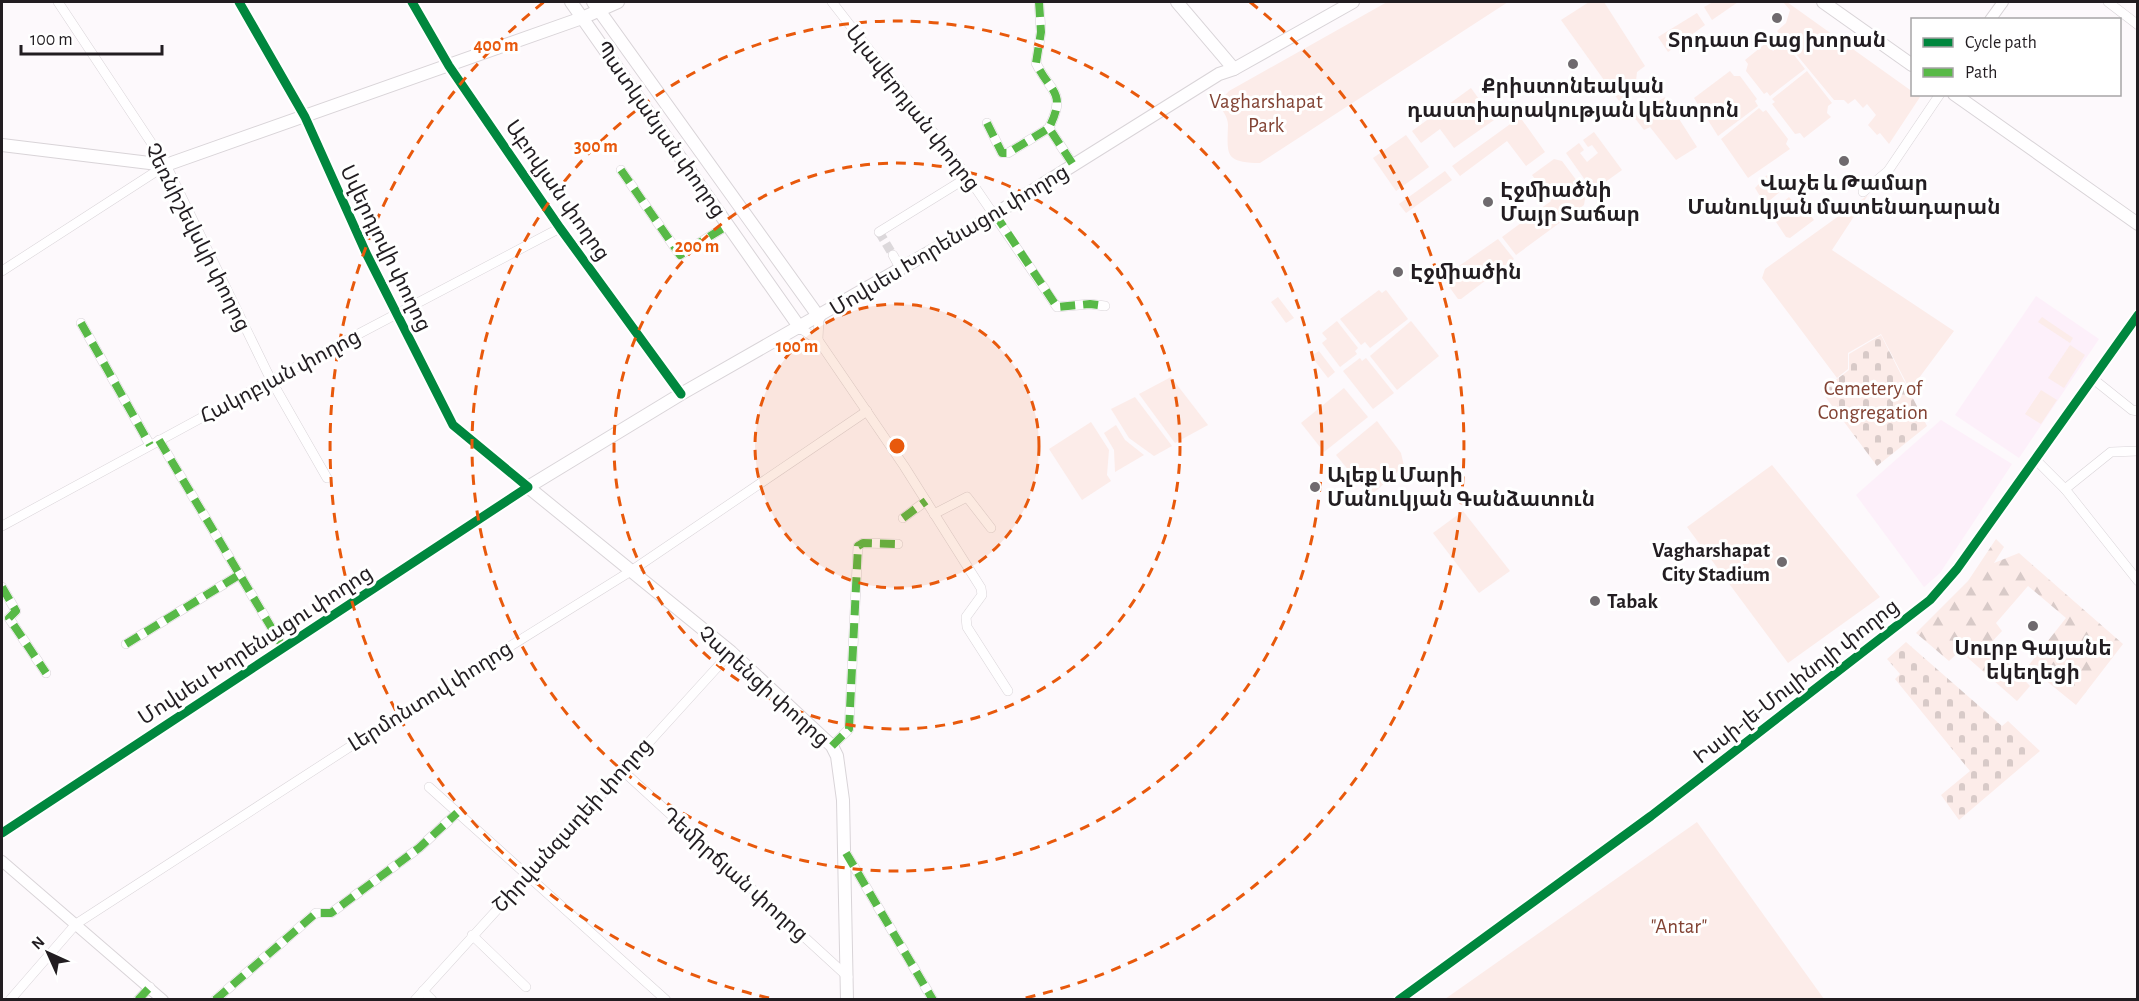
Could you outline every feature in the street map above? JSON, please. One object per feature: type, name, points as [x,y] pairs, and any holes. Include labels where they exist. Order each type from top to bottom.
[{"type":"main road","name":"Պատկանյան փողոց","points":[[571,2],[800,328]]},
{"type":"main road","points":[[2,145],[166,165],[582,18],[596,6],[618,2]]},
{"type":"main road","points":[[1177,2],[1234,69]]},
{"type":"main road","name":"Մովսես Խորենացու փողոց","points":[[528,487],[681,394],[800,328],[995,214],[1219,74],[1234,69],[1353,2]]},
{"type":"main road","points":[[1823,2],[1911,64]]},
{"type":"main road","name":"Պատկանյան փողոց","points":[[596,6],[819,317]]},
{"type":"main road","points":[[1957,96],[2138,224]]},
{"type":"main road","name":"Չարենցի փողոց","points":[[528,487],[730,652],[832,746],[837,756],[843,800],[848,999]]},
{"type":"street","name":"Չեռնիշեվսկի փողոց","points":[[58,2],[166,165],[270,380],[327,478]]},
{"type":"street","name":"Սվերդլովի փողոց","points":[[239,2],[305,117],[367,255],[453,425],[528,487]]},
{"type":"street","name":"Աբովյան փողոց","points":[[412,2],[449,66],[560,228],[681,394]]},
{"type":"street","name":"Ալավերդյան փողոց","points":[[832,2],[968,177],[1057,307],[1090,304],[1105,306]]},
{"type":"street","points":[[987,123],[1002,153],[1008,153],[1049,128],[1058,105],[1057,96],[1036,63],[1041,32],[1039,2]]},
{"type":"street","points":[[1991,18],[2003,2]]},
{"type":"street","points":[[2108,2],[2138,25]]},
{"type":"street","points":[[1863,192],[1888,171],[1939,96]]},
{"type":"street","points":[[1049,128],[1074,166]]},
{"type":"street","points":[[2,271],[166,165]]},
{"type":"street","points":[[621,170],[680,255],[728,225]]},
{"type":"street","points":[[879,232],[968,177]]},
{"type":"street","name":"Հակոբյան փողոց","points":[[2,526],[270,380],[560,228]]},
{"type":"street","points":[[893,255],[901,270]]},
{"type":"street","name":"Իսսի-լե-Մուլինոյի փողոց","points":[[1399,999],[1651,816],[1930,600],[1957,569],[2138,315]]},
{"type":"street","points":[[818,340],[819,317]]},
{"type":"street","points":[[81,322],[283,647]]},
{"type":"street","name":"Պատկանյան փողոց","points":[[800,328],[818,340],[867,411],[981,588],[982,595],[966,617],[967,627],[1008,691]]},
{"type":"street","points":[[2092,378],[2132,410],[2138,411]]},
{"type":"street","name":"Լերմոնտով փողոց","points":[[9,999],[76,924],[382,726],[631,571],[867,411]]},
{"type":"street","points":[[2065,489],[2111,452],[2138,451]]},
{"type":"street","points":[[2036,460],[2065,489],[2138,581]]},
{"type":"street","name":"Մովսես Խորենացու փողոց","points":[[2,833],[528,487]]},
{"type":"street","points":[[934,514],[967,497],[971,499],[991,528]]},
{"type":"street","points":[[903,518],[926,501]]},
{"type":"street","points":[[832,746],[849,729],[858,546],[863,543],[898,544]]},
{"type":"street","points":[[126,644],[239,575]]},
{"type":"street","points":[[2,587],[16,611],[9,618],[46,673]]},
{"type":"street","name":"Շիրվանզադեի փողոց","points":[[416,999],[526,874],[730,652]]},
{"type":"street","name":"Դեմիրճյան փողոց","points":[[622,770],[849,977]]},
{"type":"street","points":[[429,787],[666,999]]},
{"type":"street","points":[[215,999],[316,913],[331,913],[419,848],[457,813]]},
{"type":"street","points":[[846,853],[933,999]]},
{"type":"street","points":[[2,861],[163,999]]},
{"type":"street","points":[[472,935],[526,987]]},
{"type":"street","points":[[138,999],[150,987]]},
{"type":"street","points":[[423,991],[432,999]]},
{"type":"shaded area","points":[[2036,296],[2099,339],[2019,458],[1955,415]]},
{"type":"shaded area","points":[[1941,420],[2012,464],[1940,573],[1924,587],[1856,495]]},
{"type":"green space","name":"Vagharshapat Park","points":[[1387,2],[1508,2],[1260,163],[1240,161],[1230,155],[1228,122],[1218,103],[1229,91]]},
{"type":"green space","points":[[1589,2],[1604,2],[1645,66],[1637,72],[1636,81],[1640,86],[1619,101],[1561,20]]},
{"type":"green space","points":[[1713,2],[1738,2],[1712,20],[1704,7]]},
{"type":"green space","points":[[1783,2],[1787,2],[1911,91],[1911,96],[1920,97],[1889,144],[1880,133],[1877,135],[1868,125],[1876,115],[1867,104],[1863,108],[1855,99],[1848,104],[1844,100],[1834,100],[1777,31],[1786,23],[1790,10]]},
{"type":"green space","points":[[1697,13],[1705,25],[1668,52],[1658,37]]},
{"type":"green space","points":[[1784,42],[1805,69],[1770,96],[1767,92],[1764,94],[1746,71],[1748,64],[1745,60],[1766,43],[1773,51]]},
{"type":"green space","points":[[1730,71],[1734,76],[1740,76],[1757,99],[1755,101],[1758,106],[1718,136],[1694,98]]},
{"type":"green space","points":[[1807,71],[1832,103],[1828,106],[1827,113],[1831,117],[1804,138],[1800,133],[1795,134],[1772,104],[1775,102],[1772,99]]},
{"type":"green space","points":[[1471,88],[1494,120],[1454,148],[1440,129],[1421,143],[1412,131]]},
{"type":"green space","points":[[1665,97],[1697,147],[1676,160],[1650,127],[1644,130],[1634,117]]},
{"type":"green space","points":[[1759,108],[1763,112],[1766,110],[1788,139],[1786,144],[1790,149],[1748,178],[1721,139]]},
{"type":"green space","points":[[1520,117],[1545,152],[1526,166],[1507,141],[1460,176],[1452,166]]},
{"type":"green space","points":[[1594,132],[1622,170],[1597,188],[1590,187],[1566,153],[1579,143],[1584,150],[1580,153],[1587,162],[1598,153],[1592,145],[1588,147],[1583,140]]},
{"type":"green space","points":[[1406,135],[1429,167],[1396,191],[1373,158]]},
{"type":"green space","points":[[1554,159],[1562,161],[1586,193],[1584,205],[1516,255],[1502,237],[1551,201],[1532,175]]},
{"type":"green space","points":[[1445,171],[1452,180],[1406,213],[1399,204]]},
{"type":"green space","points":[[1767,175],[1781,191],[1769,201],[1763,201],[1755,188]]},
{"type":"green space","points":[[1868,195],[1832,250],[1954,331],[1910,390],[1881,334],[1848,353],[1848,369],[1837,378],[1762,278],[1765,269]]},
{"type":"green space","points":[[1789,197],[1804,215],[1808,212],[1814,220],[1790,238],[1786,237],[1770,213]]},
{"type":"green space","points":[[1498,239],[1514,259],[1458,299],[1440,274],[1445,269],[1449,273]]},
{"type":"green space","points":[[1379,290],[1382,293],[1386,290],[1408,319],[1370,348],[1365,342],[1361,345],[1340,319]]},
{"type":"green space","points":[[1278,297],[1294,318],[1286,323],[1271,302]]},
{"type":"green space","points":[[2042,317],[2073,338],[2070,343],[2038,322]]},
{"type":"green space","points":[[1337,321],[1358,348],[1355,351],[1357,354],[1340,367],[1322,343],[1327,339],[1322,333]]},
{"type":"green space","points":[[1411,321],[1439,356],[1397,390],[1370,356]]},
{"type":"green space","name":"Cemetery of Congregation","points":[[1881,335],[1927,426],[1877,466],[1821,391],[1849,370],[1849,354]]},
{"type":"green space","points":[[2070,345],[2085,355],[2064,388],[2048,378]]},
{"type":"green space","points":[[1319,351],[1335,372],[1328,378],[1311,356]]},
{"type":"green space","points":[[1360,358],[1362,361],[1366,358],[1394,393],[1373,409],[1343,371]]},
{"type":"green space","points":[[1171,377],[1208,425],[1175,443],[1139,394]]},
{"type":"green space","points":[[1344,388],[1368,417],[1324,452],[1301,423]]},
{"type":"green space","points":[[2041,390],[2057,400],[2041,424],[2025,414]]},
{"type":"green space","points":[[1135,397],[1172,446],[1154,456],[1129,438],[1111,409]]},
{"type":"green space","points":[[1377,421],[1401,453],[1404,466],[1370,496],[1336,455]]},
{"type":"green space","points":[[1091,422],[1109,450],[1107,475],[1111,481],[1082,500],[1049,449]]},
{"type":"green space","points":[[1116,425],[1125,440],[1144,455],[1115,472],[1114,450],[1104,433]]},
{"type":"green space","name":"Vagharshapat City Stadium","points":[[1772,465],[1880,597],[1788,663],[1687,527]]},
{"type":"green space","points":[[1463,511],[1510,571],[1479,593],[1433,533]]},
{"type":"green space","points":[[1996,539],[2004,547],[1994,563],[2019,553],[2123,644],[2076,705],[2028,666],[2066,618],[2028,586],[1996,623],[2002,631],[1988,646],[1999,657],[1985,673],[1960,651],[1949,661],[1916,633],[1968,581]]},
{"type":"green space","points":[[1906,642],[2002,726],[2008,721],[2040,751],[1959,820],[1941,795],[1970,771],[1895,679],[1900,674],[1887,659]]},
{"type":"green space","points":[[2007,662],[2030,686],[2017,701],[1993,680]]},
{"type":"green space","name":"\"Antar\"","points":[[1697,822],[1824,999],[1445,999]]},
{"type":"tunnel","points":[[879,232],[893,255]]},
{"type":"marked path","points":[[1039,2],[1041,32],[1036,63],[1057,99],[1057,107],[1049,128],[1074,166]]},
{"type":"marked path","points":[[987,123],[1002,153],[1008,153],[1049,128]]},
{"type":"marked path","points":[[621,170],[680,255],[728,225]]},
{"type":"marked path","points":[[995,214],[1057,307],[1090,304],[1105,306]]},
{"type":"marked path","points":[[81,323],[150,445]]},
{"type":"marked path","points":[[159,440],[283,647]]},
{"type":"marked path","points":[[903,518],[926,501]]},
{"type":"marked path","points":[[832,746],[849,729],[858,546],[863,543],[898,544]]},
{"type":"marked path","points":[[126,644],[239,575]]},
{"type":"marked path","points":[[2,587],[16,611],[9,618],[46,673]]},
{"type":"marked path","points":[[215,1000],[316,913],[331,913],[419,848],[457,813]]},
{"type":"marked path","points":[[846,853],[933,1000]]},
{"type":"marked path","points":[[138,1000],[150,987]]},
{"type":"cycle path","points":[[2,833],[528,487],[453,425],[367,255],[305,117],[239,2]]},
{"type":"cycle path","points":[[412,2],[449,66],[560,228],[681,394]]},
{"type":"cycle path","points":[[1399,1000],[1651,816],[1930,600],[1957,569],[2138,315]]},
{"type":"place","name":"Տրդատ Բաց խորան","points":[[1777,18]]},
{"type":"place","name":"Քրիստոնեական դաստիարակության կենտրոն","points":[[1573,64]]},
{"type":"place","name":"Վաչե և Թամար Մանուկյան մատենադարան","points":[[1844,161]]},
{"type":"place","name":"Էջմիածնի Մայր Տաճար","points":[[1488,202]]},
{"type":"place","name":"Էջմիածին","points":[[1398,272]]},
{"type":"place","name":"Ալեք և Մարի Մանուկյան Գանձատուն","points":[[1315,487]]},
{"type":"place","name":"Vagharshapat City Stadium","points":[[1782,562]]},
{"type":"place","name":"Tabak","points":[[1595,601]]},
{"type":"place","name":"Սուրբ Գայանե եկեղեցի","points":[[2033,626]]}]
